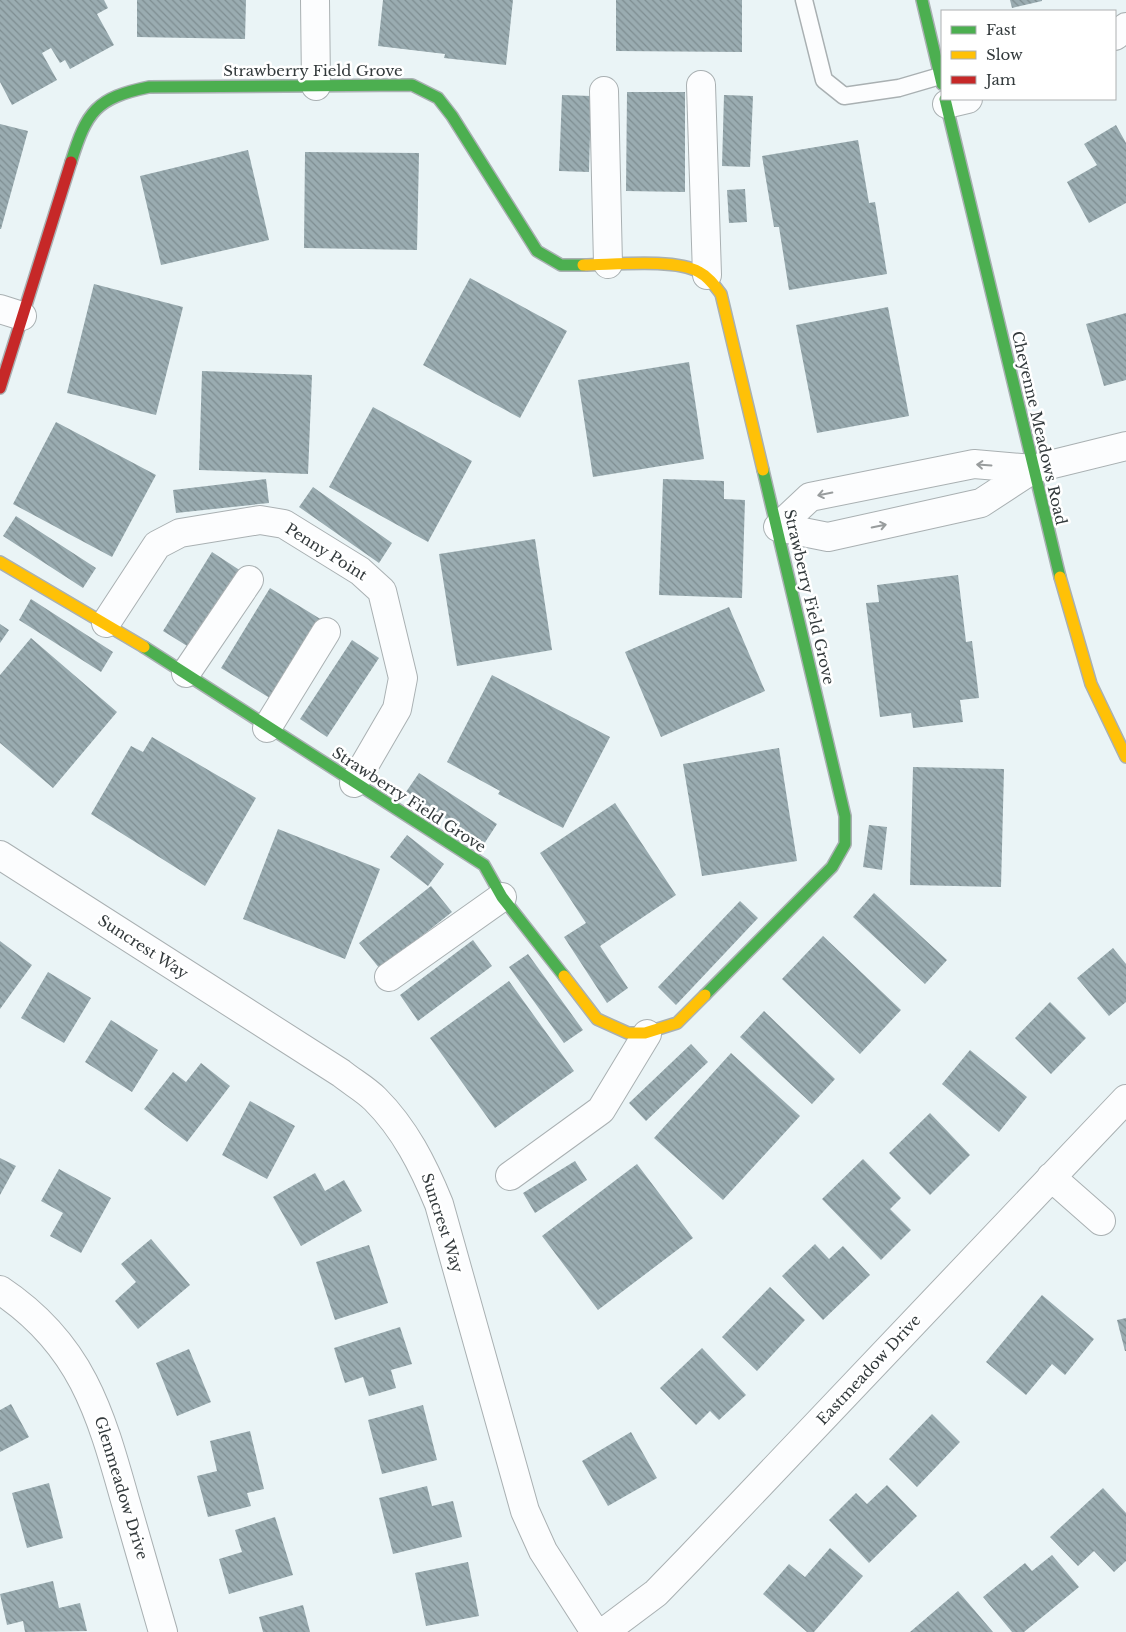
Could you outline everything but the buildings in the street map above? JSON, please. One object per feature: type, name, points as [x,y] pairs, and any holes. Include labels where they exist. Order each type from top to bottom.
[{"type":"street","points":[[315,0],[316,86]]},
{"type":"street","name":"Cheyenne Meadows Road","points":[[922,0],[941,67]]},
{"type":"street","points":[[1116,35],[1126,27]]},
{"type":"street","name":"Strawberry Field Grove","points":[[0,388],[11,313],[80,132],[95,108],[121,94],[149,87],[412,85],[438,98],[452,116],[537,251],[561,265],[671,264],[689,266],[707,275],[721,294],[846,816],[844,844],[832,866],[677,1022],[647,1034],[619,1032],[597,1019],[502,897],[484,865],[267,728],[186,673],[106,623],[0,563]]},
{"type":"street","points":[[701,85],[707,275]]},
{"type":"street","points":[[604,91],[608,264]]},
{"type":"street","name":"Cheyenne Meadows Road","points":[[950,100],[1033,469],[1068,611],[1091,684],[1126,757]]},
{"type":"street","points":[[778,527],[810,497],[974,464],[1033,469],[1126,446]]},
{"type":"street","points":[[778,527],[828,537],[981,503],[1033,469]]},
{"type":"street","points":[[904,479],[915,518]]},
{"type":"street","name":"Penny Point","points":[[106,623],[157,545],[180,533],[260,520],[284,524],[360,571],[382,591],[403,678],[397,709],[354,783]]},
{"type":"street","points":[[186,673],[249,580]]},
{"type":"street","points":[[267,728],[326,632]]},
{"type":"street","name":"Suncrest Way","points":[[0,855],[341,1073],[374,1098],[405,1134],[425,1168],[439,1204],[525,1511],[543,1551],[594,1632]]},
{"type":"street","points":[[390,977],[502,897]]},
{"type":"street","points":[[510,1176],[601,1110],[647,1034]]},
{"type":"street","name":"Eastmeadow Drive","points":[[604,1632],[656,1592],[676,1572],[1126,1099]]},
{"type":"street","points":[[1051,1177],[1101,1221]]},
{"type":"street","name":"Glenmeadow Drive","points":[[0,1290],[26,1307],[55,1337],[84,1379],[103,1422],[163,1632]]},
{"type":"lane","points":[[804,0],[824,80],[844,96],[899,88],[941,91]]},
{"type":"traffic: fast","points":[[922,0],[941,80]]},
{"type":"traffic: fast","points":[[71,162],[82,130],[96,110],[105,102],[131,91],[149,87],[412,85],[438,98],[452,116],[537,251],[561,265],[583,265]]},
{"type":"traffic: fast","points":[[945,100],[1060,577]]},
{"type":"traffic: fast","points":[[705,995],[832,867],[845,844],[845,816],[763,470]]},
{"type":"traffic: fast","points":[[144,647],[484,865],[502,897],[564,976]]},
{"type":"traffic: slow","points":[[583,265],[643,263],[675,265],[699,272],[712,282],[721,294],[763,470]]},
{"type":"traffic: slow","points":[[0,562],[144,647]]},
{"type":"traffic: slow","points":[[1060,577],[1091,684],[1126,757]]},
{"type":"traffic: slow","points":[[564,976],[597,1019],[628,1033],[645,1033],[677,1023],[705,995]]},
{"type":"traffic: jam","points":[[0,388],[71,162]]}]
